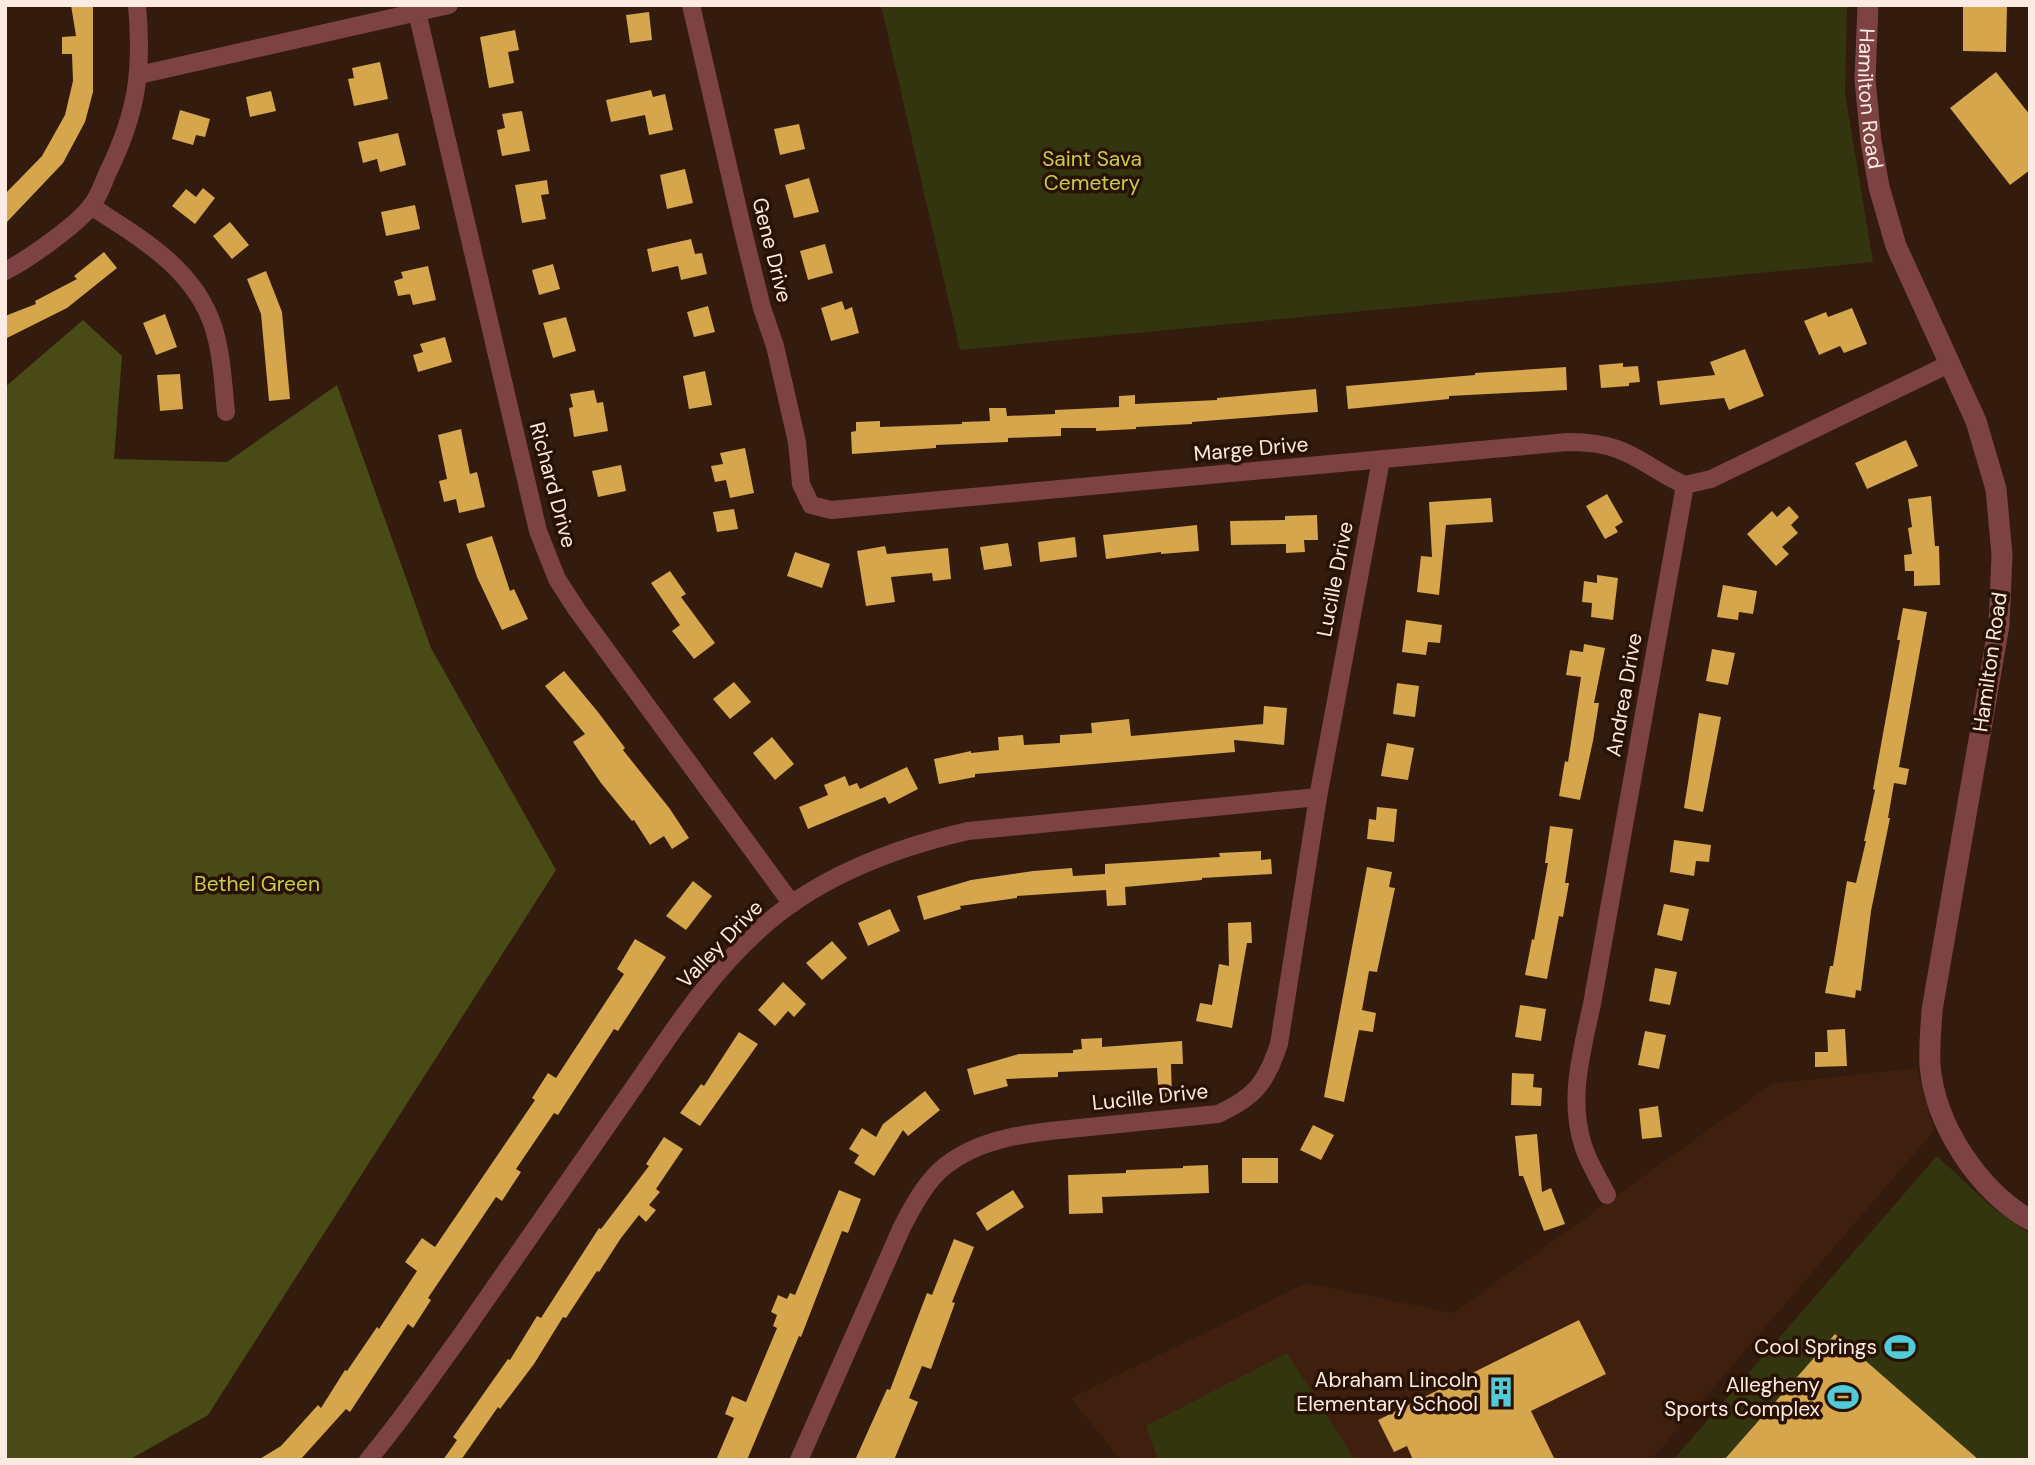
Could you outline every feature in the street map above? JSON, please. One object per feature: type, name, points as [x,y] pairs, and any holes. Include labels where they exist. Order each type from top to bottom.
[{"type":"street","points":[[5,271],[57,237],[92,206],[115,158],[134,107],[140,42],[137,5]]},
{"type":"street","points":[[139,75],[449,5]]},
{"type":"street","name":"Gene Drive","points":[[691,5],[762,308],[775,346],[797,442],[801,484],[811,505]]},
{"type":"street","name":"Hamilton Road","points":[[1868,5],[1865,80],[1879,187],[1896,246],[1976,421],[1996,489],[2002,555],[1999,625],[1932,1010],[1930,1065],[1936,1093],[1956,1143],[1973,1169],[1995,1192],[2017,1213],[2030,1220]]},
{"type":"street","name":"Richard Drive","points":[[417,12],[538,531],[557,579],[792,904]]},
{"type":"street","points":[[92,206],[178,267],[201,297],[214,327],[226,412]]},
{"type":"street","points":[[1685,485],[1711,479],[1949,364]]},
{"type":"street","name":"Marge Drive","points":[[811,505],[831,510],[1568,442],[1593,442],[1619,449],[1685,485]]},
{"type":"street","name":"Lucille Drive","points":[[799,1460],[902,1227],[919,1196],[942,1167],[968,1149],[1000,1139],[1039,1132],[1218,1114],[1243,1102],[1259,1085],[1272,1065],[1279,1044],[1318,797],[1381,460]]},
{"type":"street","name":"Andrea Drive","points":[[1606,1195],[1583,1147],[1576,1115],[1577,1075],[1685,485]]},
{"type":"street","name":"Valley Drive","points":[[368,1460],[389,1435],[493,1290],[688,1011],[760,929],[792,904],[877,858],[923,841],[968,831],[1318,797]]},
{"type":"shaded area","points":[[1917,1068],[1934,1131],[1651,1460],[1120,1460],[1071,1398],[1306,1283],[1453,1313],[1772,1084]]},
{"type":"green space","name":"Saint Sava Cemetery","points":[[881,5],[1847,5],[1845,93],[1873,262],[960,350]]},
{"type":"green space","name":"Bethel Green","points":[[83,320],[122,356],[114,459],[227,462],[337,385],[431,648],[556,870],[208,1415],[129,1460],[5,1460],[5,387]]},
{"type":"green space","name":"Cool Springs","points":[[1937,1156],[1992,1207],[2030,1234],[2030,1460],[1673,1460]]},
{"type":"green space","points":[[1287,1353],[1355,1460],[1158,1460],[1146,1426]]},
{"type":"building","points":[[71,5],[93,5],[93,92],[85,122],[63,163],[5,224],[5,194],[42,156],[65,115],[73,81],[72,54],[62,54],[62,37],[76,36]]},
{"type":"building","points":[[1963,5],[2007,5],[2006,52],[1963,51]]},
{"type":"building","points":[[649,12],[652,40],[630,43],[626,15]]},
{"type":"building","points":[[515,30],[519,50],[508,52],[514,83],[489,88],[480,37]]},
{"type":"building","points":[[380,62],[388,99],[354,106],[348,79],[354,78],[352,68]]},
{"type":"building","points":[[1996,72],[2030,115],[2030,170],[2010,185],[1950,108]]},
{"type":"building","points":[[651,90],[653,97],[665,94],[673,130],[649,135],[645,115],[611,122],[606,100]]},
{"type":"building","points":[[271,91],[276,111],[250,117],[246,97]]},
{"type":"building","points":[[180,110],[210,119],[205,137],[196,135],[193,145],[172,139]]},
{"type":"building","points":[[522,111],[530,151],[502,156],[497,130],[505,128],[502,114]]},
{"type":"building","points":[[799,124],[805,149],[780,155],[774,129]]},
{"type":"building","points":[[398,133],[406,165],[380,172],[377,159],[363,163],[358,142]]},
{"type":"building","points":[[685,169],[693,203],[667,209],[660,175]]},
{"type":"building","points":[[809,178],[819,212],[794,218],[785,185]]},
{"type":"building","points":[[547,180],[549,194],[541,195],[546,219],[522,223],[515,185]]},
{"type":"building","points":[[203,188],[215,198],[195,224],[172,206],[186,189],[196,197]]},
{"type":"building","points":[[415,205],[420,229],[386,236],[381,212]]},
{"type":"building","points":[[230,222],[249,245],[232,259],[213,236]]},
{"type":"building","points":[[691,239],[695,254],[702,253],[707,274],[681,280],[678,266],[652,272],[647,249]]},
{"type":"building","points":[[825,244],[833,273],[808,280],[800,251]]},
{"type":"building","points":[[104,252],[117,268],[67,308],[5,339],[5,316],[36,304],[35,301],[77,279],[74,276]]},
{"type":"building","points":[[553,264],[560,289],[539,295],[532,270]]},
{"type":"building","points":[[428,266],[436,300],[413,305],[410,294],[398,296],[394,281],[403,278],[401,272]]},
{"type":"building","points":[[266,271],[282,312],[290,399],[269,401],[261,314],[247,279]]},
{"type":"building","points":[[842,301],[845,310],[852,307],[859,333],[831,341],[821,308]]},
{"type":"building","points":[[708,306],[715,332],[694,337],[687,312]]},
{"type":"building","points":[[1852,308],[1867,344],[1844,353],[1840,346],[1819,355],[1804,321],[1826,312],[1828,317]]},
{"type":"building","points":[[165,314],[177,347],[156,355],[143,323]]},
{"type":"building","points":[[566,317],[576,351],[553,358],[543,323]]},
{"type":"building","points":[[445,337],[452,362],[418,372],[413,355],[423,352],[420,344]]},
{"type":"building","points":[[1745,349],[1764,396],[1729,410],[1724,398],[1660,405],[1657,381],[1715,375],[1710,362]]},
{"type":"building","points":[[1623,363],[1623,367],[1638,366],[1640,382],[1629,383],[1629,386],[1601,388],[1599,365]]},
{"type":"building","points":[[1566,367],[1567,390],[1449,396],[1449,399],[1348,409],[1346,386]]},
{"type":"building","points":[[705,371],[712,405],[689,409],[683,376]]},
{"type":"building","points":[[180,374],[183,409],[160,411],[157,375]]},
{"type":"building","points":[[1316,389],[1318,412],[1136,429],[1096,431],[1096,428],[1061,428],[1061,436],[1008,438],[1008,442],[936,445],[936,448],[852,454],[851,432],[856,431],[856,422],[880,421],[880,427],[962,424],[990,421],[989,408],[1006,408],[1007,416],[1055,414],[1055,410],[1119,407],[1119,396],[1135,395],[1135,404],[1217,400]]},
{"type":"building","points":[[594,390],[597,403],[603,402],[608,431],[574,437],[569,408],[573,407],[570,394]]},
{"type":"building","points":[[461,429],[470,474],[477,472],[485,507],[459,513],[456,499],[444,502],[439,481],[447,479],[438,435]]},
{"type":"building","points":[[1906,440],[1918,466],[1867,489],[1855,463]]},
{"type":"building","points":[[745,448],[754,493],[730,498],[726,480],[715,482],[711,466],[723,464],[720,453]]},
{"type":"building","points":[[621,465],[626,491],[598,497],[592,471]]},
{"type":"building","points":[[1607,494],[1623,522],[1615,527],[1618,532],[1605,539],[1586,506]]},
{"type":"building","points":[[1931,496],[1935,546],[1939,546],[1940,585],[1914,586],[1914,571],[1905,571],[1904,555],[1912,554],[1908,528],[1912,527],[1908,499]]},
{"type":"building","points":[[1491,498],[1493,522],[1446,525],[1439,595],[1417,592],[1421,556],[1432,557],[1429,502]]},
{"type":"building","points":[[1789,506],[1799,517],[1791,525],[1798,533],[1782,547],[1789,554],[1776,566],[1747,534],[1772,511],[1777,517]]},
{"type":"building","points":[[734,509],[738,529],[717,532],[713,512]]},
{"type":"building","points":[[1317,515],[1318,540],[1304,540],[1305,552],[1286,553],[1286,544],[1231,545],[1230,521],[1285,520],[1285,516]]},
{"type":"building","points":[[1197,525],[1199,551],[1161,552],[1106,559],[1103,535]]},
{"type":"building","points":[[492,536],[510,591],[514,589],[528,619],[502,630],[477,577],[466,544]]},
{"type":"building","points":[[1075,537],[1077,557],[1040,562],[1038,542]]},
{"type":"building","points":[[1008,543],[1012,566],[984,570],[980,547]]},
{"type":"building","points":[[885,546],[887,554],[948,548],[951,579],[933,581],[932,573],[891,577],[895,602],[866,606],[857,551]]},
{"type":"building","points":[[795,552],[830,564],[822,588],[787,576]]},
{"type":"building","points":[[670,571],[686,594],[681,597],[715,643],[694,659],[672,631],[680,625],[651,583]]},
{"type":"building","points":[[1597,575],[1618,578],[1613,620],[1591,617],[1592,603],[1582,602],[1584,581],[1597,583]]},
{"type":"building","points":[[1723,585],[1757,591],[1753,614],[1739,612],[1738,620],[1717,617]]},
{"type":"building","points":[[1903,608],[1927,612],[1899,767],[1909,769],[1906,785],[1894,783],[1890,818],[1871,911],[1861,991],[1856,990],[1855,998],[1825,993],[1830,966],[1833,966],[1847,881],[1856,883],[1866,841]]},
{"type":"building","points":[[1406,620],[1442,625],[1440,643],[1428,642],[1426,655],[1402,652]]},
{"type":"building","points":[[1584,644],[1605,648],[1594,703],[1599,703],[1593,741],[1580,800],[1559,796],[1565,761],[1568,762],[1581,677],[1566,675],[1570,650],[1583,652]]},
{"type":"building","points":[[1712,649],[1735,653],[1728,685],[1706,681]]},
{"type":"building","points":[[564,671],[625,748],[623,750],[670,809],[689,838],[672,849],[664,836],[650,845],[634,820],[632,821],[601,783],[573,742],[585,734],[545,686]]},
{"type":"building","points":[[734,682],[751,702],[730,719],[713,699]]},
{"type":"building","points":[[1397,683],[1419,686],[1415,717],[1393,714]]},
{"type":"building","points":[[1264,706],[1287,708],[1284,745],[1234,740],[1235,752],[975,774],[975,777],[939,784],[934,759],[971,751],[999,750],[998,737],[1023,735],[1024,745],[1060,743],[1060,735],[1092,733],[1091,723],[1129,719],[1131,736],[1263,724]]},
{"type":"building","points":[[1699,713],[1721,717],[1703,812],[1684,808]]},
{"type":"building","points":[[772,737],[794,764],[775,780],[753,753]]},
{"type":"building","points":[[1387,743],[1414,748],[1408,780],[1381,776]]},
{"type":"building","points":[[907,767],[918,789],[889,804],[885,797],[808,829],[799,807],[828,795],[824,785],[845,776],[849,786],[857,783],[860,789]]},
{"type":"building","points":[[1377,807],[1397,809],[1394,842],[1367,839],[1369,819],[1376,820]]},
{"type":"building","points":[[1550,826],[1573,829],[1565,883],[1569,883],[1563,917],[1559,916],[1547,979],[1525,975],[1548,863],[1545,863]]},
{"type":"building","points":[[1674,840],[1711,845],[1709,862],[1696,861],[1694,876],[1670,872]]},
{"type":"building","points":[[1261,851],[1261,860],[1271,859],[1272,874],[1202,878],[1125,887],[1126,905],[1107,906],[1106,890],[1017,896],[960,906],[961,909],[924,920],[917,896],[971,880],[1033,871],[1072,868],[1073,876],[1105,874],[1105,864],[1220,857],[1219,853]]},
{"type":"building","points":[[1367,867],[1392,872],[1389,887],[1395,888],[1377,972],[1369,971],[1362,1010],[1376,1013],[1373,1032],[1359,1030],[1344,1102],[1324,1097]]},
{"type":"building","points":[[693,881],[712,896],[686,930],[666,916]]},
{"type":"building","points":[[1664,904],[1689,909],[1682,941],[1657,935]]},
{"type":"building","points":[[890,909],[900,931],[868,946],[858,923]]},
{"type":"building","points":[[1251,922],[1252,943],[1247,943],[1232,1028],[1196,1021],[1200,1003],[1212,1005],[1219,964],[1229,966],[1228,923]]},
{"type":"building","points":[[635,939],[666,957],[618,1031],[614,1029],[558,1115],[554,1113],[516,1169],[521,1172],[502,1201],[496,1197],[428,1298],[431,1300],[413,1328],[408,1324],[350,1412],[346,1409],[300,1460],[258,1460],[281,1446],[318,1405],[321,1408],[345,1370],[347,1371],[377,1327],[379,1329],[417,1271],[405,1262],[422,1238],[435,1247],[535,1100],[532,1098],[548,1073],[556,1078],[624,974],[617,969]]},
{"type":"building","points":[[832,941],[847,958],[822,980],[806,963]]},
{"type":"building","points":[[1655,968],[1677,972],[1670,1005],[1649,1001]]},
{"type":"building","points":[[783,982],[806,1004],[794,1017],[788,1011],[775,1026],[758,1010]]},
{"type":"building","points":[[1520,1005],[1546,1009],[1541,1041],[1515,1037]]},
{"type":"building","points":[[1845,1029],[1847,1066],[1815,1067],[1815,1052],[1828,1052],[1827,1030]]},
{"type":"building","points":[[1645,1031],[1666,1035],[1659,1069],[1638,1065]]},
{"type":"building","points":[[739,1032],[758,1044],[700,1126],[680,1113],[701,1084],[704,1086]]},
{"type":"building","points":[[1102,1038],[1102,1047],[1182,1041],[1183,1064],[1171,1064],[1172,1098],[1159,1099],[1157,1068],[1058,1072],[1058,1077],[1006,1079],[1008,1086],[974,1095],[967,1069],[1019,1054],[1073,1053],[1073,1050],[1082,1049],[1081,1039]]},
{"type":"building","points":[[1512,1073],[1534,1074],[1533,1087],[1542,1088],[1541,1106],[1511,1105]]},
{"type":"building","points":[[925,1091],[940,1110],[908,1136],[903,1130],[874,1176],[854,1163],[859,1155],[849,1149],[862,1128],[876,1137],[883,1124]]},
{"type":"building","points":[[1658,1106],[1662,1137],[1642,1139],[1639,1109]]},
{"type":"building","points":[[1313,1125],[1334,1135],[1321,1160],[1300,1150]]},
{"type":"building","points":[[1537,1134],[1542,1192],[1551,1188],[1565,1224],[1544,1231],[1523,1176],[1519,1176],[1515,1136]]},
{"type":"building","points":[[664,1137],[683,1149],[656,1189],[660,1192],[649,1205],[656,1210],[646,1222],[639,1215],[621,1238],[566,1318],[563,1317],[534,1364],[500,1409],[498,1407],[461,1460],[443,1460],[457,1440],[453,1437],[508,1359],[510,1360],[537,1316],[541,1318],[599,1228],[601,1229],[649,1166],[646,1164]]},
{"type":"building","points":[[1242,1158],[1278,1158],[1278,1183],[1242,1183]]},
{"type":"building","points":[[1208,1165],[1209,1193],[1102,1197],[1103,1213],[1069,1214],[1068,1175],[1126,1173],[1126,1170]]},
{"type":"building","points":[[839,1190],[861,1199],[848,1233],[842,1231],[801,1337],[799,1336],[747,1460],[716,1460],[734,1418],[725,1414],[732,1396],[746,1402],[777,1328],[773,1326],[777,1315],[771,1312],[778,1295],[787,1299],[790,1293],[795,1295]]},
{"type":"building","points":[[1013,1190],[1024,1207],[987,1231],[976,1213]]},
{"type":"building","points":[[954,1239],[974,1247],[952,1302],[955,1303],[931,1369],[922,1366],[909,1398],[918,1402],[894,1460],[855,1460],[887,1389],[890,1390],[927,1293],[932,1295]]},
{"type":"building","name":"Abraham Lincoln Elementary School","points":[[1579,1320],[1606,1374],[1531,1411],[1555,1460],[1413,1460],[1407,1446],[1394,1452],[1378,1420]]},
{"type":"building","name":"Allegheny Sports Complex","points":[[1835,1334],[1979,1460],[1724,1460]]},
{"type":"place","name":"Cool Springs","points":[[1900,1347]]},
{"type":"place","name":"Abraham Lincoln Elementary School","points":[[1501,1392]]},
{"type":"place","name":"Allegheny Sports Complex","points":[[1843,1397]]}]
